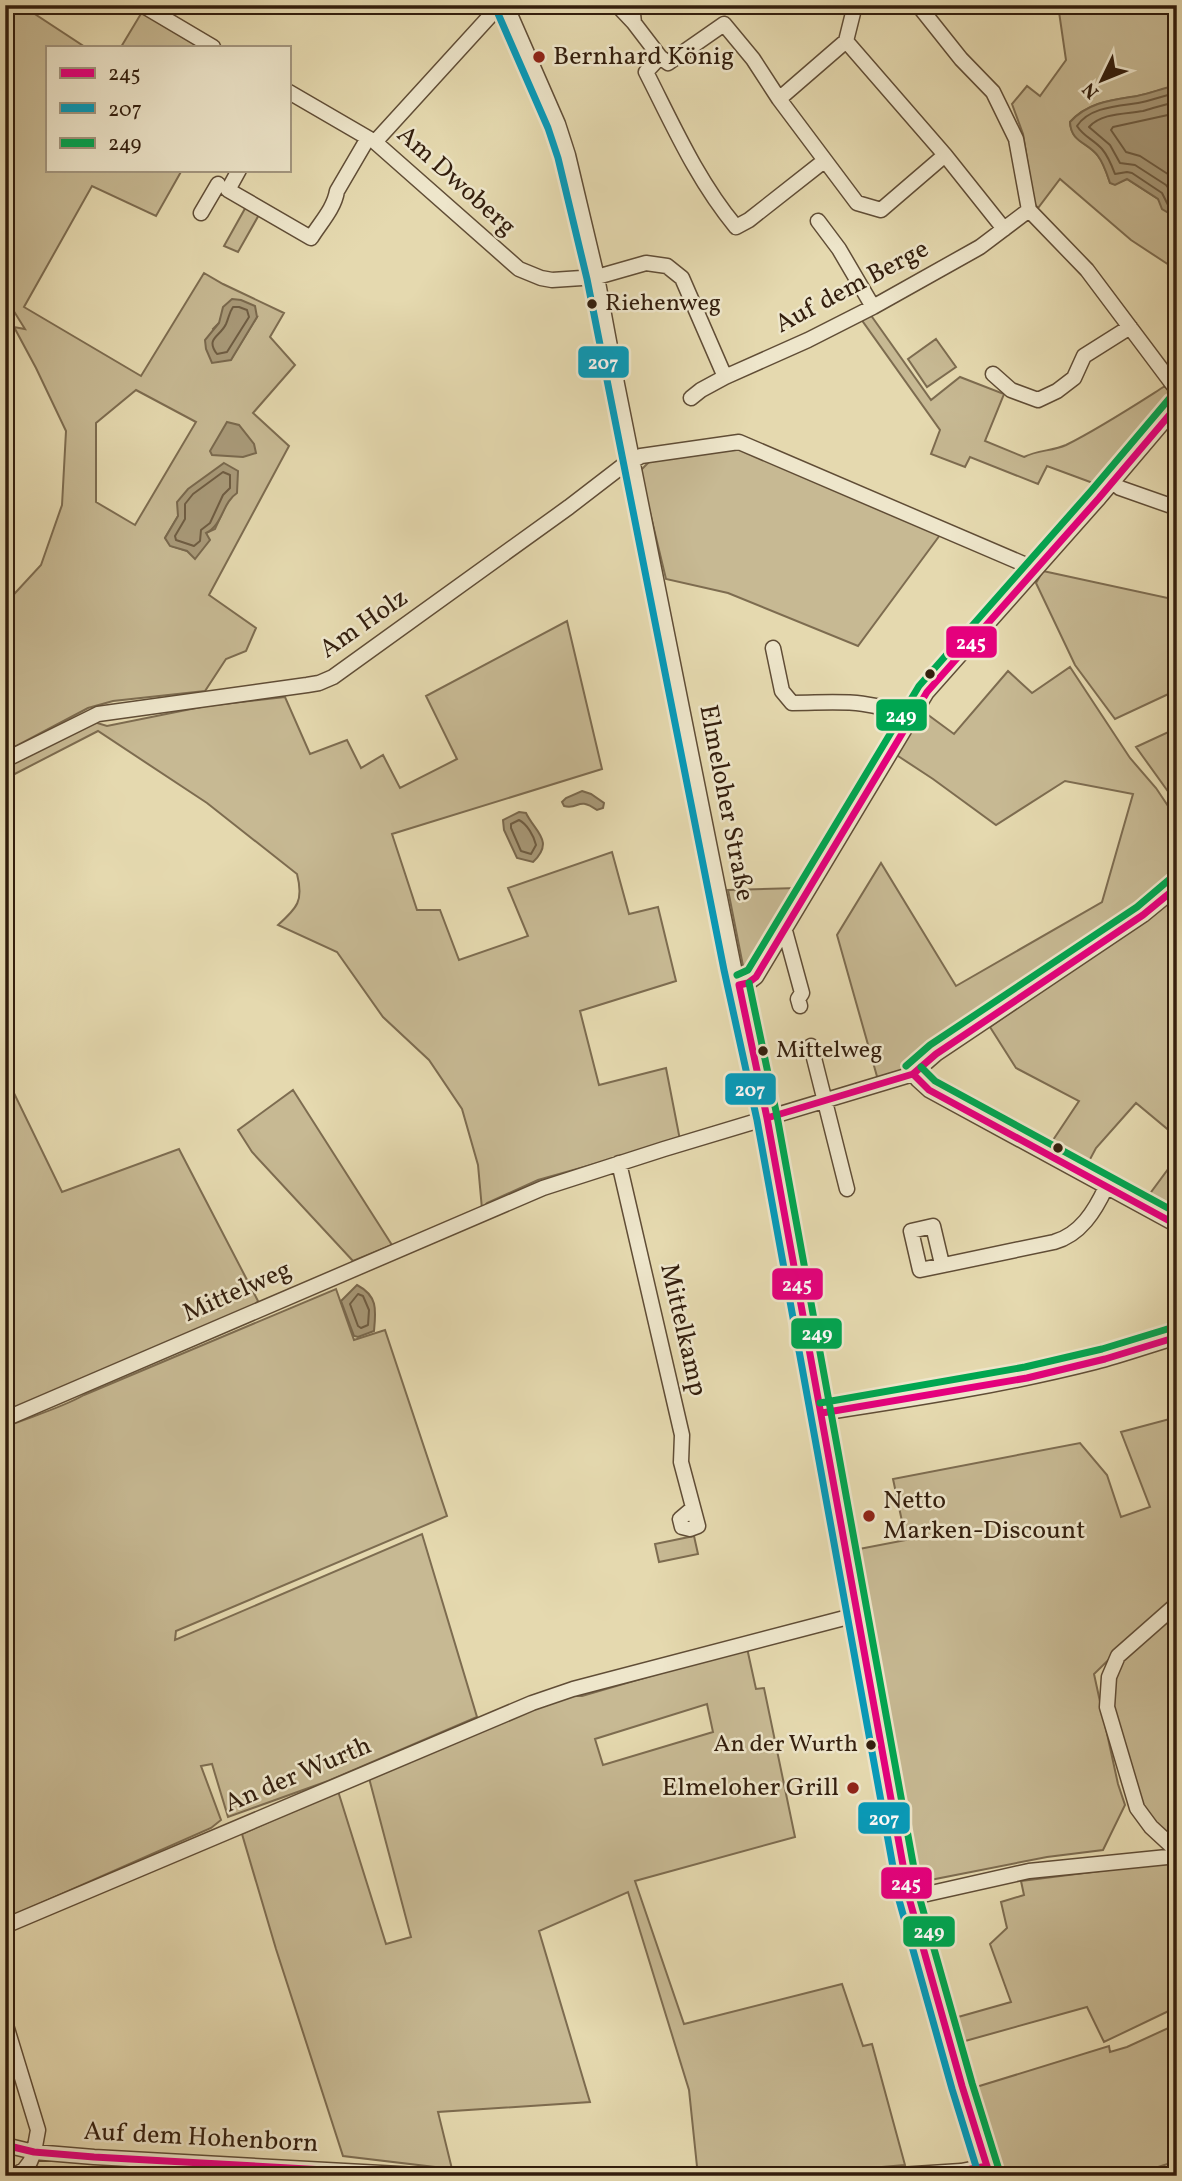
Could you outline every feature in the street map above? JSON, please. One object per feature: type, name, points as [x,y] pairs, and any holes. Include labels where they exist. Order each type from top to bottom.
[{"type":"street","points":[[142,5],[211,46]]},
{"type":"street","points":[[220,186],[311,238],[325,218],[337,191],[371,140],[500,5]]},
{"type":"street","name":"Elmeloher Straße","points":[[506,5],[558,124],[597,277],[767,1118],[909,1898],[988,2171]]},
{"type":"street","points":[[617,5],[668,63],[724,24],[857,203],[881,210],[945,155]]},
{"type":"street","points":[[632,5],[634,23]]},
{"type":"street","points":[[779,99],[846,41],[855,5]]},
{"type":"street","points":[[918,5],[961,59],[993,92],[1016,139],[1029,210],[1087,270],[1177,390]]},
{"type":"street","points":[[846,41],[945,155],[1004,229]]},
{"type":"street","points":[[660,57],[646,72],[692,163],[719,206],[736,227],[749,220],[824,161]]},
{"type":"street","name":"Am Dwoberg","points":[[290,93],[371,140],[519,269],[552,280],[597,277],[646,263],[667,266],[682,278],[725,377]]},
{"type":"street","points":[[201,213],[220,186],[237,172]]},
{"type":"street","name":"Auf dem Berge","points":[[691,398],[725,377],[873,307],[979,247],[1029,210]]},
{"type":"street","points":[[818,221],[839,249],[873,307]]},
{"type":"street","points":[[993,374],[1011,390],[1038,400],[1057,391],[1074,378],[1084,356],[1130,327]]},
{"type":"street","points":[[739,985],[756,977],[909,719],[936,681],[1177,406]]},
{"type":"street","points":[[632,457],[739,442],[1026,565],[1034,572]]},
{"type":"street","name":"Am Holz","points":[[5,760],[98,715],[307,685],[333,677],[569,507],[632,457]]},
{"type":"street","points":[[1113,482],[1120,488],[1177,508]]},
{"type":"street","points":[[773,648],[782,691],[792,704],[871,703],[909,719]]},
{"type":"street","points":[[1177,887],[1143,915],[936,1054],[914,1074],[929,1090],[1177,1225]]},
{"type":"street","points":[[784,927],[802,993],[798,999],[800,1006]]},
{"type":"street","points":[[811,1046],[848,1189]]},
{"type":"street","name":"Mittelweg","points":[[5,1419],[543,1188],[914,1074]]},
{"type":"street","name":"Mittelkamp","points":[[619,1163],[682,1435],[681,1462],[693,1508]]},
{"type":"street","points":[[942,1264],[1067,1239],[1086,1221],[1106,1187]]},
{"type":"street","points":[[822,1413],[928,1397],[1024,1378],[1096,1361],[1177,1337]]},
{"type":"street","points":[[1177,1604],[1118,1656],[1109,1677],[1107,1707],[1138,1808],[1151,1827],[1177,1854]]},
{"type":"street","name":"An der Wurth","points":[[5,1926],[532,1703],[573,1689],[856,1615]]},
{"type":"street","points":[[909,1898],[1028,1871],[1177,1854]]},
{"type":"street","points":[[5,2022],[38,2130],[34,2152],[24,2170],[12,2176]]},
{"type":"street","name":"Auf dem Hohenborn","points":[[5,2145],[34,2152],[94,2158],[436,2176]]},
{"type":"street","points":[[884,2176],[988,2171]]},
{"type":"shaded area","points":[[5,5],[21,5],[83,46],[46,46],[46,172],[181,172],[156,216],[92,186],[24,307],[141,376],[204,273],[284,313],[270,337],[295,365],[253,413],[289,446],[209,595],[256,628],[246,651],[226,659],[205,691],[113,701],[88,708],[5,752],[5,604],[41,565],[62,505],[66,431],[14,327],[25,329],[5,297]],"holes":[[[257,317],[231,359],[213,329],[219,323]],[[136,390],[196,422],[135,525],[96,502],[96,423]],[[229,498],[215,529],[206,533],[188,551],[171,546],[165,538],[178,516]]]},
{"type":"shaded area","points":[[1058,5],[1177,5],[1177,87],[1101,103],[1085,110],[1070,122],[1077,138],[1100,159],[1110,183],[1115,184],[1127,179],[1158,199],[1170,215],[1177,218],[1177,274],[1169,265],[1131,240],[1060,179],[1038,208],[1034,203],[1023,134],[1012,104],[1027,86],[1040,96],[1066,60]]},
{"type":"shaded area","points":[[142,12],[199,46],[122,46]]},
{"type":"shaded area","points":[[247,205],[260,213],[238,252],[224,246]]},
{"type":"shaded area","points":[[870,314],[931,400],[960,377],[1004,394],[985,441],[1024,457],[1066,445],[1165,386],[1175,399],[1101,486],[1047,466],[1038,484],[970,457],[965,467],[931,454],[940,430],[861,319]]},
{"type":"shaded area","points":[[936,339],[956,367],[927,387],[908,359]]},
{"type":"shaded area","points":[[733,446],[940,535],[858,646],[728,593],[666,579],[640,471],[649,462]]},
{"type":"shaded area","points":[[1043,571],[1177,600],[1177,690],[1115,719],[1075,665],[1036,583]]},
{"type":"shaded area","points":[[567,621],[602,769],[392,834],[417,910],[440,910],[459,960],[528,936],[508,888],[612,852],[629,914],[658,907],[676,981],[580,1011],[599,1085],[666,1068],[680,1140],[538,1180],[487,1203],[482,1209],[478,1165],[462,1109],[429,1060],[383,1017],[337,952],[278,925],[290,914],[299,898],[297,874],[207,803],[98,731],[5,779],[5,766],[94,722],[107,726],[206,706],[285,697],[310,754],[347,740],[361,768],[383,755],[400,788],[457,759],[426,696]]},
{"type":"shaded area","points":[[1070,667],[1130,758],[1156,788],[1177,824],[1177,881],[1143,911],[908,1070],[878,1080],[837,935],[881,863],[956,986],[1102,902],[1133,794],[1065,781],[996,825],[895,754],[920,709],[954,734],[1008,671],[1032,693]]},
{"type":"shaded area","points":[[1177,728],[1177,804],[1136,747]]},
{"type":"shaded area","points":[[728,890],[802,890],[753,972],[744,971]]},
{"type":"shaded area","points":[[1172,899],[1177,908],[1177,1137],[1136,1103],[1096,1148],[1087,1165],[1049,1146],[1079,1101],[1016,1068],[990,1027]]},
{"type":"shaded area","points":[[5,1069],[10,1085],[62,1192],[179,1149],[258,1301],[254,1307],[5,1412]]},
{"type":"shaded area","points":[[293,1090],[392,1245],[353,1261],[252,1152],[238,1130]]},
{"type":"shaded area","points":[[1177,1157],[1177,1217],[1146,1199]]},
{"type":"shaded area","points":[[336,1289],[354,1340],[385,1330],[447,1516],[176,1631],[175,1640],[422,1534],[477,1717],[328,1781],[228,1817],[212,1764],[201,1766],[221,1820],[211,1828],[5,1919],[5,1427]]},
{"type":"shaded area","points":[[1177,1417],[1177,1599],[1140,1629],[1094,1674],[1125,1805],[1103,1850],[1047,1857],[920,1882],[861,1564],[854,1550],[906,1540],[893,1479],[1080,1443],[1107,1475],[1121,1517],[1150,1507],[1121,1432]]},
{"type":"shaded area","points":[[694,1536],[698,1554],[659,1562],[655,1544]]},
{"type":"shaded area","points":[[1177,1609],[1177,1767],[1171,1772],[1173,1784],[1177,1785],[1177,1841],[1167,1838],[1140,1806],[1111,1707],[1112,1680],[1119,1660]]},
{"type":"shaded area","points":[[747,1648],[756,1689],[764,1688],[795,1837],[635,1881],[684,2024],[842,1984],[863,2046],[872,2044],[905,2165],[777,2176],[698,2176],[689,2090],[628,1892],[539,1931],[590,2102],[438,2112],[452,2169],[343,2156],[242,1834],[338,1791],[386,1944],[411,1937],[369,1778],[565,1696],[582,1696]],"holes":[[[707,1704],[713,1732],[603,1765],[595,1739]]]},
{"type":"shaded area","points":[[1171,1862],[1177,1872],[1177,2007],[1104,2042],[1087,2007],[958,2043],[951,2019],[1011,2002],[990,1944],[1007,1928],[1001,1902],[1024,1895],[1021,1881]]},
{"type":"shaded area","points":[[1177,2024],[1177,2161],[1130,2176],[1021,2176],[1001,2172],[973,2088],[1109,2046],[1110,2052],[1127,2047]]},
{"type":"water","points":[[1177,87],[1177,218],[1162,209],[1158,199],[1127,179],[1115,185],[1110,183],[1100,159],[1073,134],[1070,122],[1085,110],[1101,103]]},
{"type":"water","points":[[232,299],[255,306],[257,317],[231,360],[212,363],[205,340],[219,323],[223,307]]},
{"type":"water","points":[[227,422],[239,425],[254,444],[256,453],[243,457],[212,455],[210,451]]},
{"type":"water","points":[[224,463],[238,471],[237,493],[228,502],[216,525],[206,533],[210,540],[195,559],[187,551],[170,546],[165,538],[178,516],[177,502],[188,489]]},
{"type":"water","points":[[582,791],[604,803],[603,808],[597,810],[586,804],[564,806],[562,802],[566,798]]},
{"type":"water","points":[[519,812],[526,813],[543,842],[539,855],[533,862],[517,858],[504,830],[503,820]]},
{"type":"water","points":[[357,1285],[369,1294],[375,1310],[374,1331],[358,1337],[354,1336],[341,1301]]},
{"type":"transit line","name":"207","points":[[496,9],[548,128],[558,158],[587,279],[724,970],[757,1120],[899,1900],[979,2176]]},
{"type":"transit line","name":"249","points":[[737,975],[748,970],[919,686],[1169,399]]},
{"type":"transit line","name":"245","points":[[739,985],[756,977],[927,692],[1177,406]]},
{"type":"transit line","name":"249","points":[[906,1066],[930,1045],[1137,907],[1170,879]]},
{"type":"transit line","name":"245","points":[[767,1118],[913,1074],[936,1054],[1143,915],[1177,887]]},
{"type":"transit line","name":"249","points":[[749,983],[777,1116],[919,1896],[1000,2173]]},
{"type":"transit line","name":"245","points":[[739,985],[767,1118],[909,1898],[990,2176]]},
{"type":"transit line","name":"249","points":[[921,1067],[935,1081],[1177,1213]]},
{"type":"transit line","name":"245","points":[[913,1074],[929,1090],[1177,1225]]},
{"type":"transit line","name":"249","points":[[820,1403],[1025,1367],[1102,1349],[1174,1327]]},
{"type":"transit line","name":"245","points":[[822,1413],[1027,1378],[1105,1359],[1177,1337]]},
{"type":"transit line","name":"245","points":[[5,2145],[34,2152],[94,2157],[432,2176]]},
{"type":"transit line","name":"245","points":[[888,2176],[961,2171],[987,2166]]},
{"type":"place","name":"Bernhard König","points":[[539,57]]},
{"type":"place","name":"Riehenweg","points":[[592,304]]},
{"type":"place","name":"Mittelweg","points":[[763,1051]]},
{"type":"place","name":"Netto Marken-Discount","points":[[869,1516]]},
{"type":"place","name":"An der Wurth","points":[[871,1745]]},
{"type":"place","name":"Elmeloher Grill","points":[[853,1788]]}]
